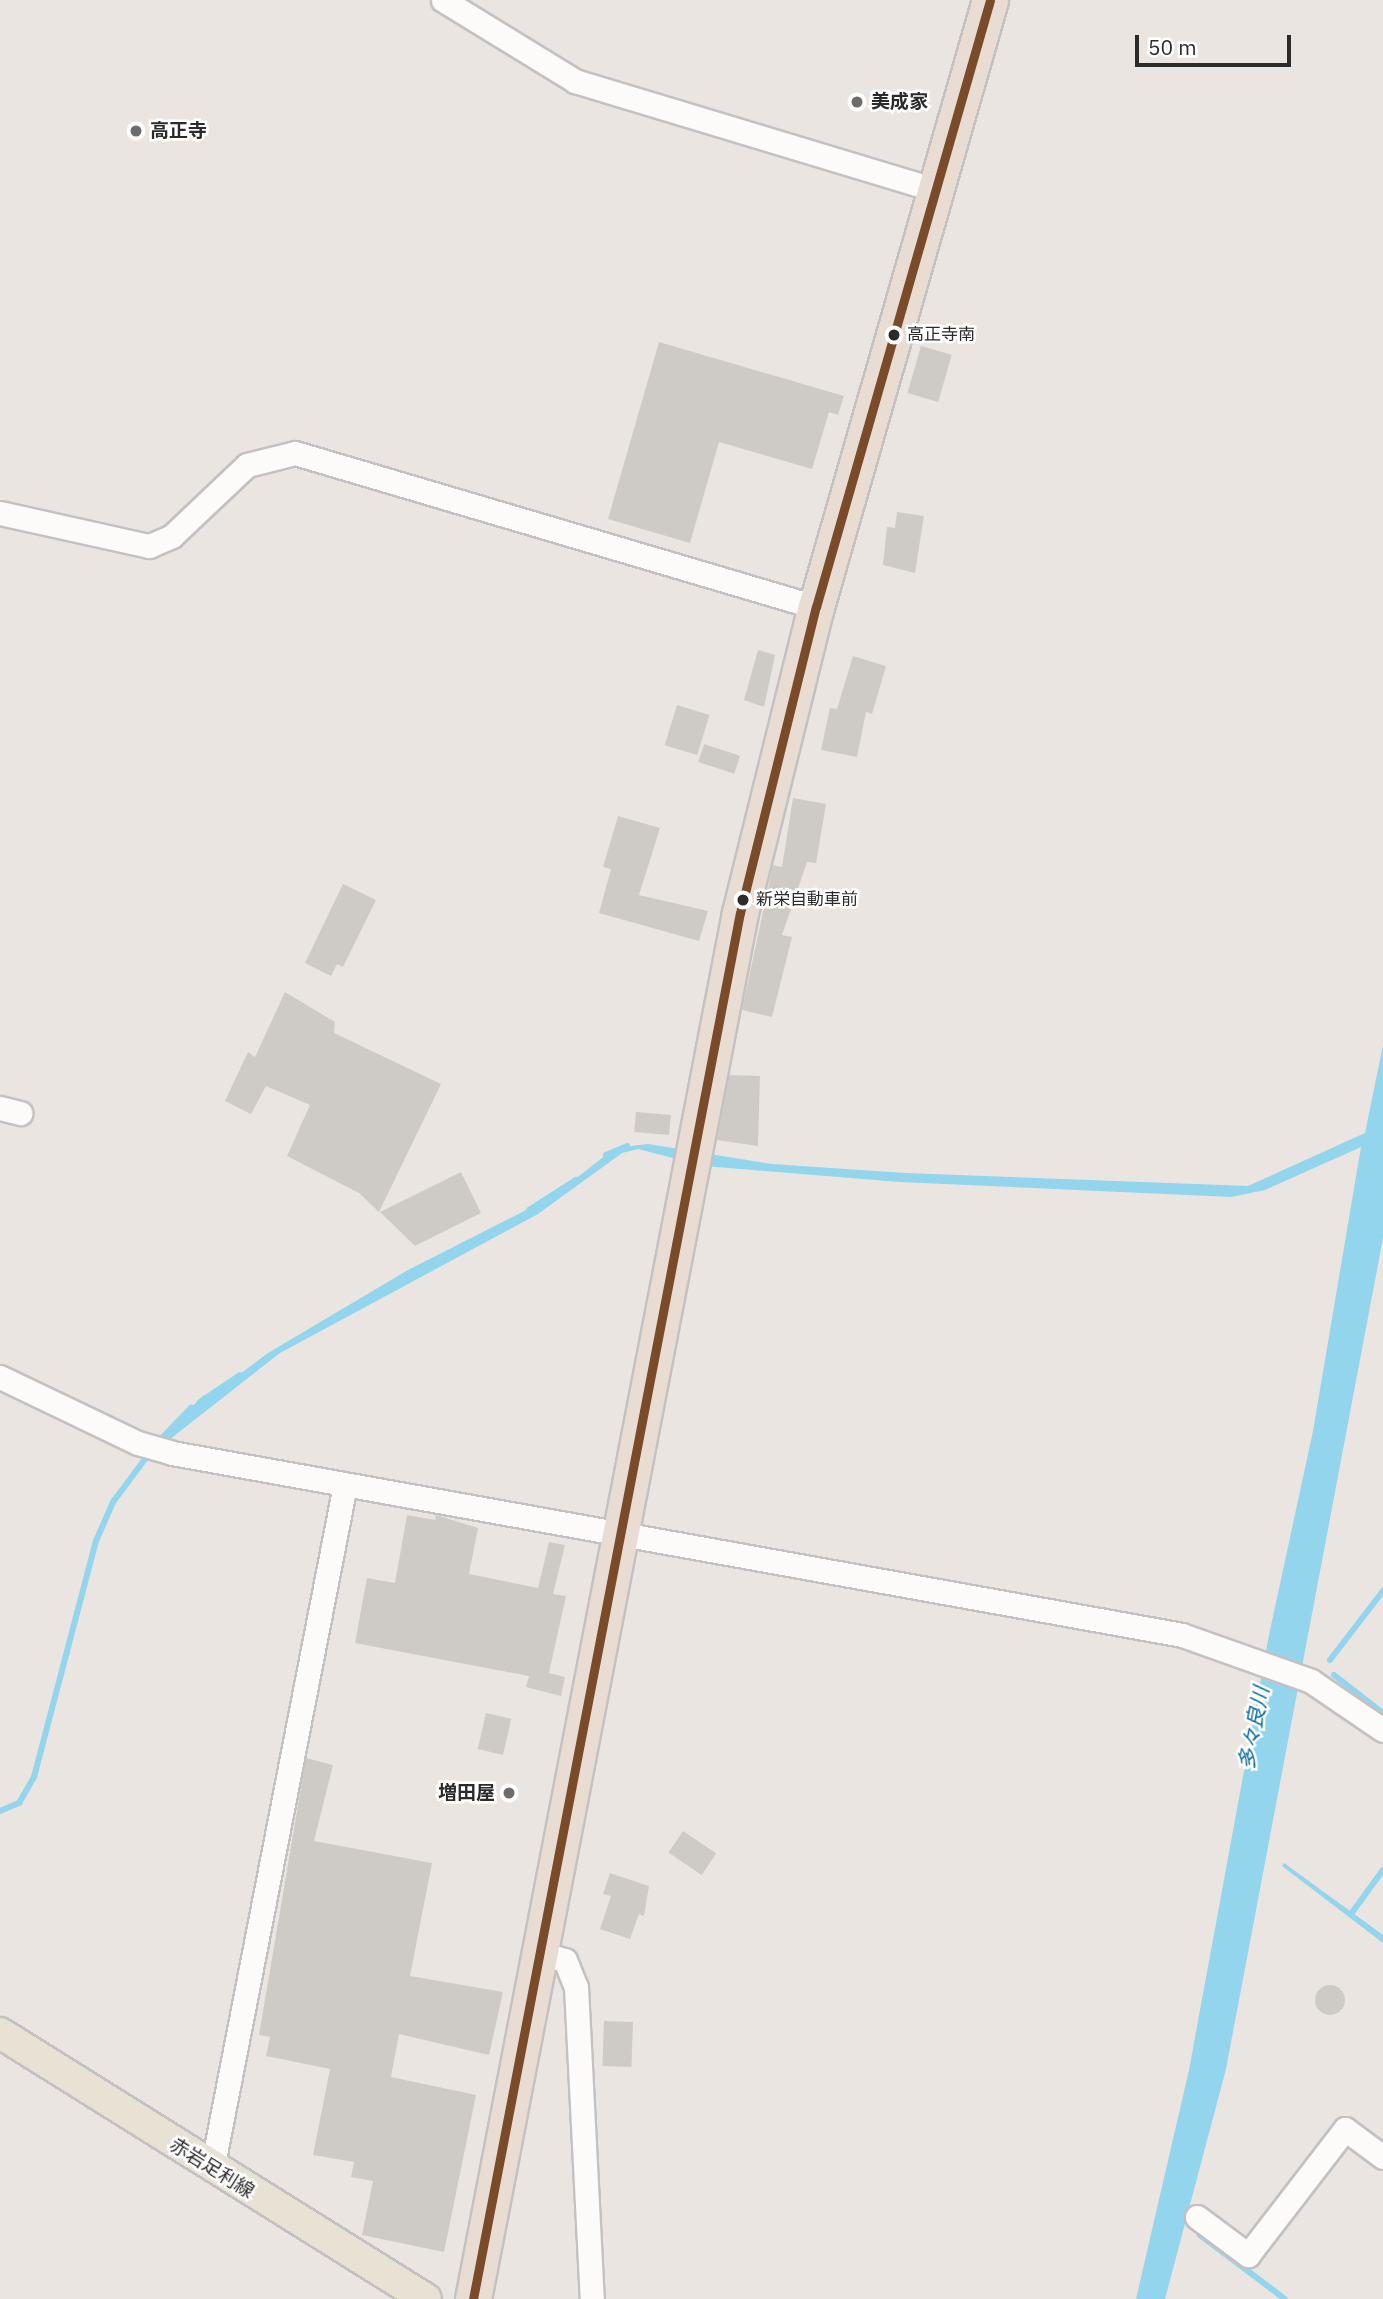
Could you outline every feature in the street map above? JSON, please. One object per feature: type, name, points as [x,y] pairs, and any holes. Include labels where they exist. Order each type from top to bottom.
[{"type":"highway","points":[[473,2299],[618,1535],[738,924],[816,607],[990,0]]},
{"type":"main road","name":"赤岩足利線","points":[[0,2033],[212,2169],[426,2299]]},
{"type":"street","points":[[443,0],[575,81],[935,190]]},
{"type":"street","points":[[0,513],[149,546],[172,536],[247,465],[295,453],[816,607]]},
{"type":"street","points":[[0,1377],[138,1443],[345,1485],[1182,1636],[1247,1655],[1304,1679],[1383,1730]]},
{"type":"street","points":[[212,2169],[345,1485]]},
{"type":"street","points":[[538,1952],[565,1960],[576,1987],[593,2299]]},
{"type":"street","points":[[1197,2217],[1248,2255],[1345,2129],[1383,2157]]},
{"type":"water","name":"多々良川","points":[[1383,1045],[1383,1238],[1226,2069],[1165,2299],[1136,2299],[1189,2070],[1269,1635],[1313,1431],[1361,1147],[1265,1190],[1231,1197],[900,1182],[704,1166],[638,1149],[622,1153],[538,1214],[280,1353],[165,1443],[157,1440],[204,1395],[208,1398],[268,1353],[408,1270],[552,1197],[615,1148],[648,1144],[772,1164],[905,1173],[1248,1186],[1365,1133]]},
{"type":"water","points":[[1284,1863],[1383,1935],[1383,1943],[1282,1866]]},
{"type":"building","points":[[659,342],[844,396],[838,415],[829,412],[812,469],[719,442],[690,543],[608,519]]},
{"type":"building","points":[[921,346],[952,355],[938,402],[907,393]]},
{"type":"building","points":[[897,512],[924,516],[915,573],[883,565],[887,527],[895,528]]},
{"type":"building","points":[[758,650],[775,655],[764,707],[744,700]]},
{"type":"building","points":[[853,656],[886,666],[872,714],[866,712],[857,757],[821,750],[830,708],[837,709]]},
{"type":"building","points":[[677,705],[710,715],[697,755],[665,745]]},
{"type":"building","points":[[704,744],[740,756],[734,774],[698,762]]},
{"type":"building","points":[[793,798],[826,804],[816,863],[807,862],[782,935],[792,937],[772,1017],[742,1010],[773,865],[782,867]]},
{"type":"building","points":[[618,816],[660,828],[639,895],[708,911],[699,941],[599,913],[611,869],[603,867]]},
{"type":"building","points":[[343,884],[376,900],[343,967],[337,964],[331,976],[305,963]]},
{"type":"building","points":[[285,992],[335,1022],[334,1033],[441,1084],[379,1212],[359,1193],[287,1156],[310,1105],[266,1086],[251,1114],[225,1101],[248,1052],[255,1057]]},
{"type":"building","points":[[729,1075],[760,1076],[758,1146],[717,1140]]},
{"type":"building","points":[[636,1112],[671,1115],[669,1135],[634,1132]]},
{"type":"building","points":[[461,1172],[481,1213],[415,1246],[380,1212]]},
{"type":"building","points":[[407,1515],[435,1520],[436,1515],[478,1528],[469,1574],[538,1588],[549,1542],[565,1545],[553,1594],[566,1596],[549,1673],[565,1677],[561,1696],[526,1687],[529,1676],[355,1643],[367,1578],[395,1583]]},
{"type":"building","points":[[486,1713],[511,1719],[503,1755],[478,1749]]},
{"type":"building","points":[[306,1758],[333,1765],[314,1841],[432,1863],[410,1976],[503,1992],[489,2055],[399,2034],[391,2077],[476,2095],[444,2252],[362,2235],[373,2181],[351,2177],[354,2162],[313,2155],[330,2069],[266,2056],[270,2037],[259,2035]]},
{"type":"building","points":[[683,1831],[716,1853],[702,1875],[668,1853]]},
{"type":"building","points":[[610,1873],[649,1886],[644,1916],[639,1914],[630,1939],[600,1929],[611,1896],[603,1894]]},
{"type":"building","points":[[1330,1985],[1341,1989],[1345,2000],[1341,2011],[1330,2015],[1319,2011],[1315,2000],[1319,1989]]},
{"type":"building","points":[[604,2021],[633,2022],[631,2067],[602,2066]]},
{"type":"waterway","points":[[606,1155],[627,1146]]},
{"type":"waterway","points":[[529,1210],[576,1180]]},
{"type":"waterway","points":[[200,1402],[240,1375]]},
{"type":"waterway","points":[[160,1440],[191,1408]]},
{"type":"waterway","points":[[0,1811],[19,1803],[34,1777],[96,1541],[113,1502],[151,1451]]},
{"type":"waterway","points":[[1330,1660],[1383,1591]]},
{"type":"waterway","points":[[1334,1675],[1383,1713]]},
{"type":"waterway","points":[[1351,1914],[1383,1870]]},
{"type":"waterway","points":[[1200,2235],[1285,2299]]},
{"type":"transit line","points":[[473,2299],[740,913],[816,607],[990,0]]},
{"type":"place","name":"美成家","points":[[857,102]]},
{"type":"place","name":"高正寺","points":[[136,131]]},
{"type":"place","name":"高正寺南","points":[[894,335]]},
{"type":"place","name":"新栄自動車前","points":[[743,900]]},
{"type":"place","name":"増田屋","points":[[509,1793]]}]
